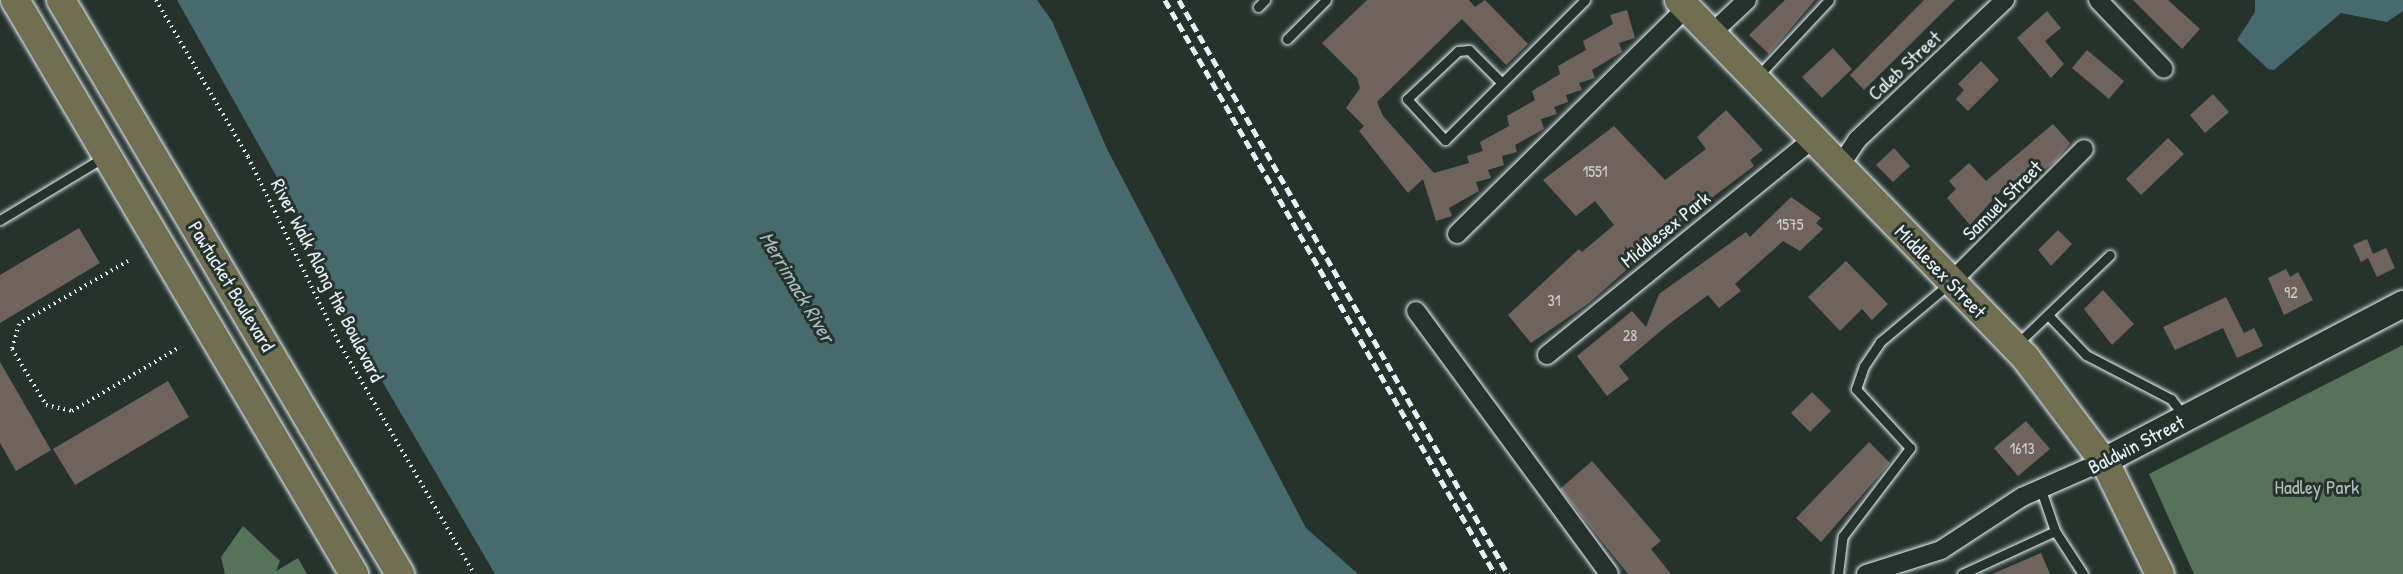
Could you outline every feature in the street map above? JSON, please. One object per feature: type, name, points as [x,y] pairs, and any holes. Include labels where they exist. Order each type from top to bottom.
[{"type":"main road","name":"Pawtucket Boulevard","points":[[15,0],[109,155],[354,574]]},
{"type":"main road","name":"Pawtucket Boulevard","points":[[61,0],[400,574]]},
{"type":"main road","name":"Middlesex Street","points":[[1682,4],[2014,347],[2104,461],[2160,574]]},
{"type":"street","points":[[1712,33],[1747,0]]},
{"type":"street","name":"Caleb Street","points":[[1839,167],[1857,140],[2005,0]]},
{"type":"street","points":[[2098,0],[2164,69]]},
{"type":"street","points":[[1457,234],[1682,4]]},
{"type":"street","name":"Middlesex Park","points":[[1546,355],[1813,140]]},
{"type":"street","name":"Samuel Street","points":[[1952,282],[2084,149]]},
{"type":"street","name":"Baldwin Street","points":[[1866,574],[1941,550],[2041,490],[2104,461],[2403,304]]},
{"type":"street","points":[[1416,311],[1609,574]]},
{"type":"lane","points":[[1287,39],[1326,0]]},
{"type":"lane","points":[[1502,82],[1469,50],[1458,51],[1407,99],[1445,140],[1585,0]]},
{"type":"lane","points":[[1755,79],[1829,0]]},
{"type":"lane","points":[[0,220],[109,155]]},
{"type":"lane","points":[[2014,347],[2110,255]]},
{"type":"lane","points":[[1838,574],[1843,536],[1910,448],[1856,389],[1864,366],[1880,342],[1952,282]]},
{"type":"lane","points":[[2048,315],[2086,355],[2171,399],[2186,418]]},
{"type":"lane","points":[[2041,490],[2055,531],[2083,574]]},
{"type":"lane","points":[[1962,574],[2055,531]]},
{"type":"path","name":"River Walk Along the Boulevard","points":[[156,0],[248,158],[338,341],[474,574]]},
{"type":"path","points":[[128,261],[19,324],[12,349],[46,405],[72,411],[180,347]]},
{"type":"green space","name":"Hadley Park","points":[[2403,345],[2403,574],[2194,574],[2149,474]]},
{"type":"green space","points":[[243,526],[280,561],[276,571],[298,558],[307,574],[225,574],[221,557]]},
{"type":"water","name":"Merrimack River","points":[[177,0],[1037,0],[1052,21],[1107,149],[1306,528],[1358,574],[495,574],[337,304],[304,225]]},
{"type":"water","points":[[2255,0],[2403,0],[2403,11],[2387,22],[2341,13],[2274,70],[2268,69],[2237,40],[2255,12]]},
{"type":"building","points":[[1367,0],[1469,0],[1475,7],[1485,0],[1528,44],[1506,65],[1462,19],[1377,102],[1383,116],[1434,173],[1469,163],[1467,156],[1483,151],[1480,142],[1509,126],[1507,116],[1535,100],[1532,91],[1560,74],[1558,66],[1586,50],[1583,41],[1613,24],[1610,15],[1627,10],[1635,38],[1619,43],[1622,52],[1592,70],[1595,78],[1579,83],[1582,90],[1566,95],[1568,102],[1554,107],[1557,114],[1541,119],[1544,129],[1515,145],[1517,152],[1502,156],[1504,165],[1488,170],[1491,178],[1476,182],[1479,191],[1449,208],[1452,216],[1436,221],[1423,179],[1408,193],[1359,131],[1364,126],[1346,108],[1360,88],[1357,78],[1322,43]]},
{"type":"building","points":[[1785,0],[1815,0],[1769,54],[1749,35]]},
{"type":"building","points":[[1924,0],[1955,0],[1864,90],[1850,75]]},
{"type":"building","points":[[2133,0],[2168,0],[2200,29],[2182,49]]},
{"type":"building","points":[[2047,11],[2061,28],[2045,41],[2064,64],[2051,78],[2017,38]]},
{"type":"building","points":[[1833,48],[1852,69],[1822,98],[1802,77]]},
{"type":"building","points":[[2087,50],[2124,81],[2109,99],[2072,68]]},
{"type":"building","points":[[1981,61],[1999,80],[1968,111],[1956,99],[1964,90],[1958,84]]},
{"type":"building","points":[[2213,94],[2229,112],[2205,133],[2190,115]]},
{"type":"building","points":[[1726,110],[1763,150],[1750,160],[1754,166],[1685,218],[1589,303],[1531,343],[1508,315],[1579,249],[1582,252],[1614,225],[1595,201],[1576,216],[1543,180],[1614,126],[1665,180],[1706,149],[1697,137]]},
{"type":"building","points":[[2053,124],[2070,143],[2055,162],[2017,188],[2010,181],[1970,225],[1947,198],[1956,189],[1949,181],[1969,163],[1986,181]]},
{"type":"building","points":[[2168,138],[2184,154],[2141,195],[2126,179]]},
{"type":"building","points":[[1894,148],[1910,166],[1893,182],[1876,165]]},
{"type":"building","points":[[1791,197],[1821,218],[1816,223],[1823,229],[1800,251],[1783,241],[1735,284],[1741,291],[1719,308],[1708,295],[1669,324],[1619,366],[1629,379],[1607,396],[1577,356],[1632,311],[1646,327],[1659,294],[1746,232],[1750,237]]},
{"type":"building","points":[[79,228],[100,263],[0,323],[0,275]]},
{"type":"building","points":[[2058,230],[2072,244],[2051,266],[2038,250]]},
{"type":"building","points":[[2367,239],[2373,254],[2386,248],[2395,268],[2377,277],[2368,258],[2361,262],[2353,245]]},
{"type":"building","points":[[1846,261],[1888,304],[1872,320],[1862,309],[1840,331],[1808,297]]},
{"type":"building","points":[[2286,269],[2290,277],[2298,272],[2313,300],[2284,315],[2268,278]]},
{"type":"building","points":[[2103,290],[2134,324],[2112,345],[2084,309]]},
{"type":"building","points":[[2226,297],[2244,333],[2254,328],[2263,346],[2237,358],[2223,328],[2175,350],[2163,327]]},
{"type":"building","points":[[0,362],[51,450],[16,471],[0,443]]},
{"type":"building","points":[[168,381],[189,417],[75,485],[53,449]]},
{"type":"building","points":[[1812,392],[1831,411],[1810,432],[1791,413]]},
{"type":"building","points":[[2026,421],[2050,449],[2018,476],[1994,448]]},
{"type":"building","points":[[1869,442],[1890,463],[1821,542],[1796,518]]},
{"type":"building","points":[[1592,461],[1661,541],[1651,549],[1671,574],[1628,574],[1560,489]]},
{"type":"building","points":[[2041,553],[2050,574],[1992,574]]},
{"type":"railway","points":[[1165,0],[1495,574]]},
{"type":"railway","points":[[1179,0],[1508,574]]}]
